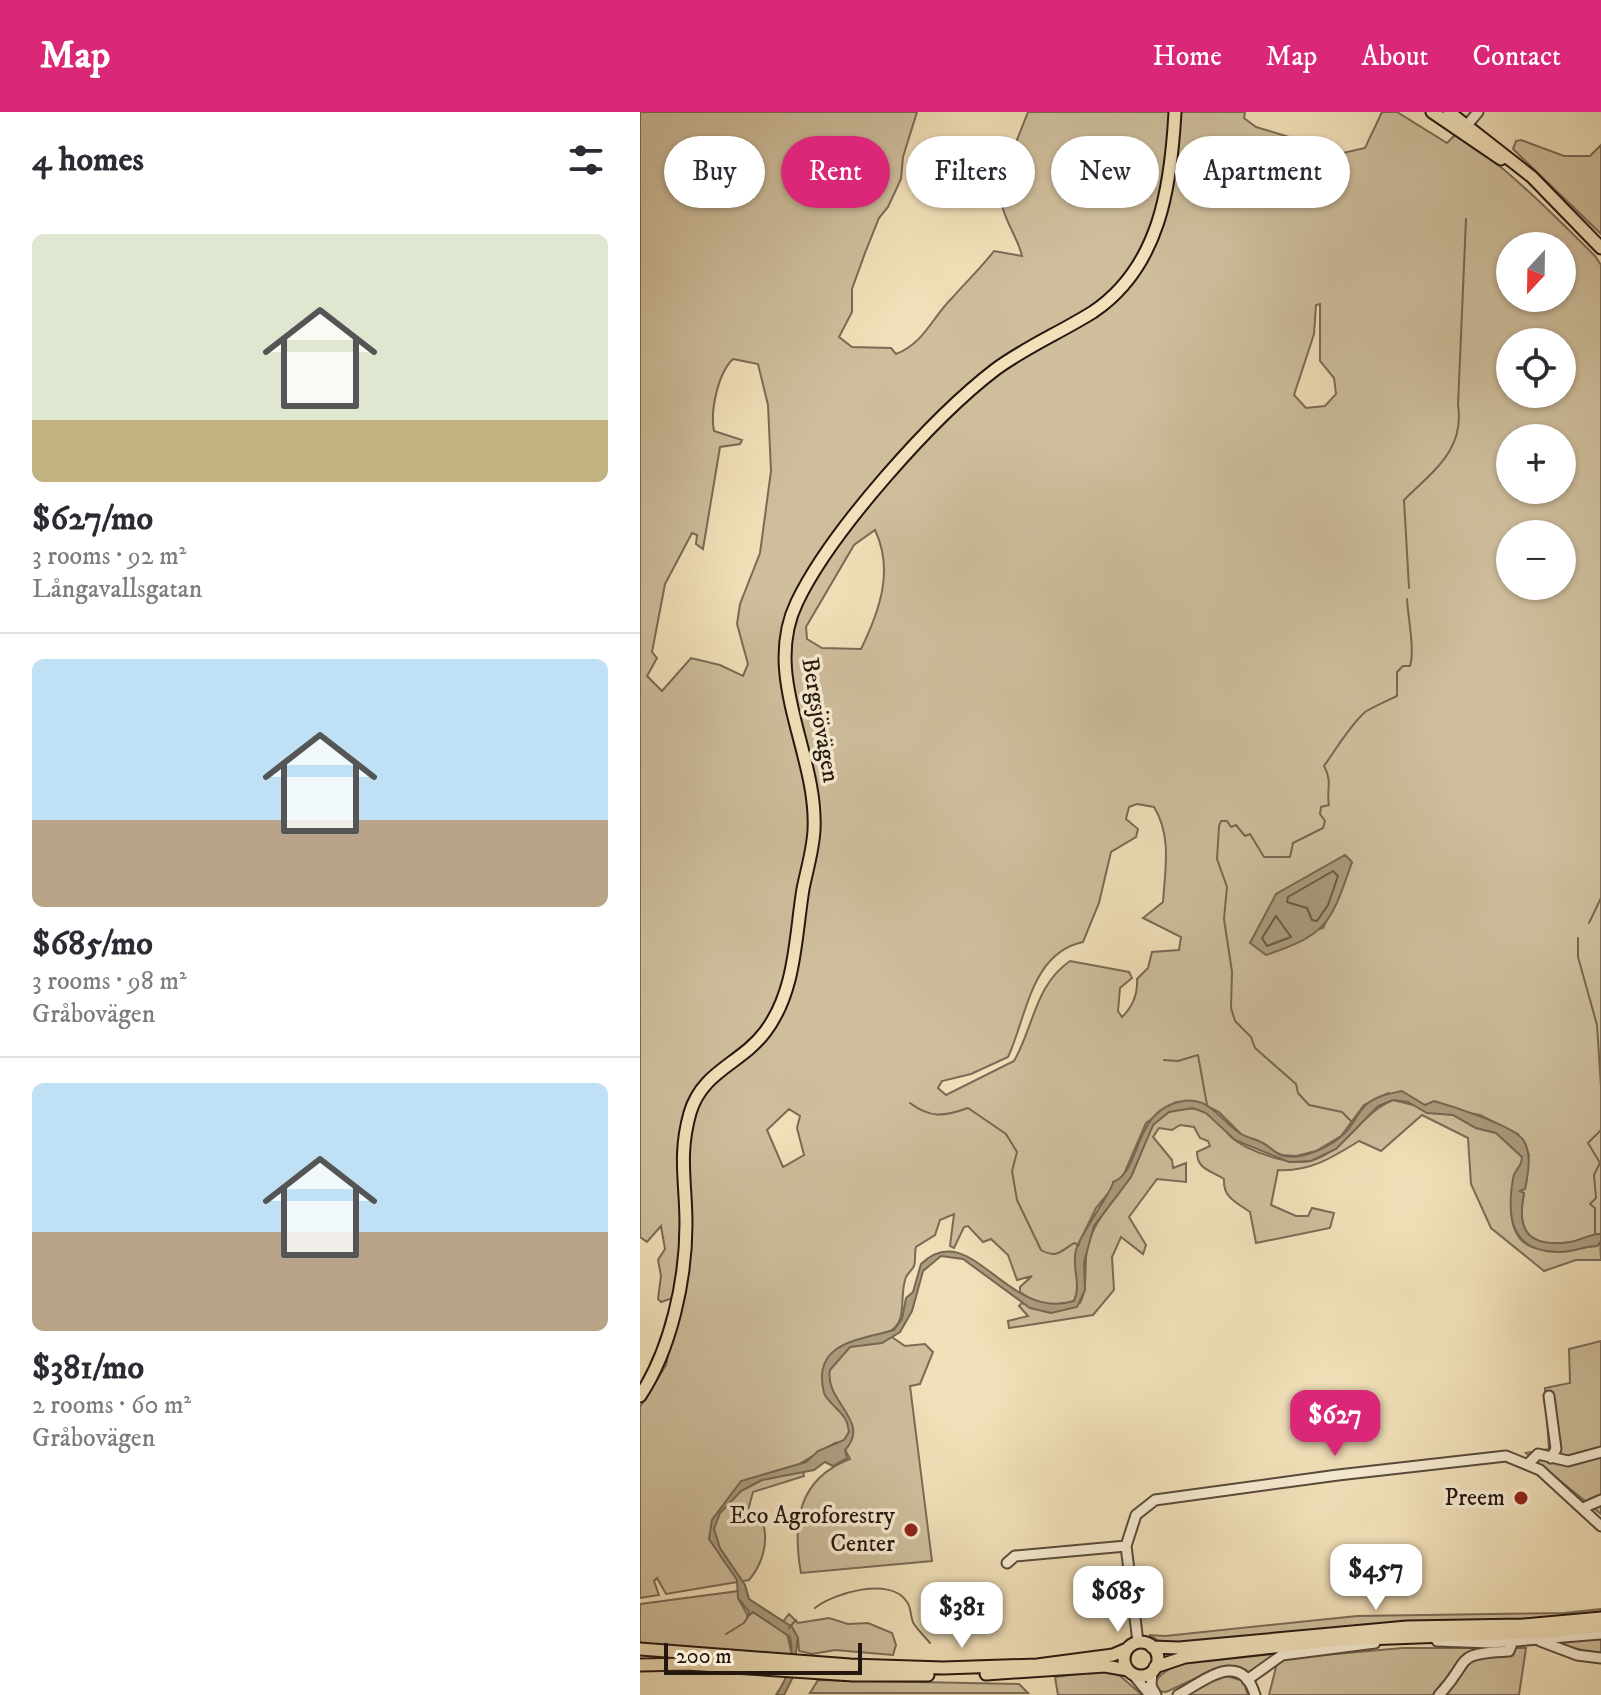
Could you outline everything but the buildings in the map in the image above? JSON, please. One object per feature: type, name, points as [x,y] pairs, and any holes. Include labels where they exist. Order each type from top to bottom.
[{"type":"main road","name":"Bergsjövägen","points":[[640,1396],[662,1352],[680,1276],[686,1226],[681,1155],[693,1104],[709,1078],[750,1048],[766,1030],[782,1002],[791,971],[814,824],[784,659],[793,609],[852,520],[957,403],[1007,362],[1103,305],[1133,274],[1151,243],[1161,212],[1175,112]]},
{"type":"main road","points":[[1432,112],[1465,128]]},
{"type":"main road","points":[[1449,112],[1538,186],[1601,248]]},
{"type":"main road","points":[[851,1670],[1024,1666],[1113,1655],[1138,1642],[1152,1647],[1179,1648],[1407,1627],[1523,1625],[1601,1618]]},
{"type":"main road","points":[[640,1649],[745,1664],[851,1670],[1016,1674],[1105,1666],[1142,1675],[1185,1657],[1338,1640],[1552,1632],[1601,1626]]},
{"type":"main road","points":[[1152,1647],[1157,1655],[1154,1669]]},
{"type":"main road","points":[[1127,1649],[1124,1660],[1130,1671]]},
{"type":"main road","points":[[640,1673],[745,1664]]},
{"type":"main road","points":[[640,1665],[710,1666]]},
{"type":"street","points":[[1465,128],[1478,112]]},
{"type":"street","points":[[1549,1396],[1556,1449],[1551,1458]]},
{"type":"street","points":[[1529,1463],[1538,1454],[1581,1460],[1601,1452]]},
{"type":"street","points":[[1138,1642],[1126,1546],[1136,1515],[1155,1500],[1506,1456],[1529,1463],[1601,1526]]},
{"type":"street","points":[[1583,1508],[1601,1500]]},
{"type":"street","points":[[1007,1563],[1015,1556],[1126,1546]]},
{"type":"street","points":[[1247,1680],[1270,1661],[1294,1652],[1417,1641],[1540,1640],[1601,1634]]},
{"type":"street","points":[[1540,1640],[1541,1643],[1577,1655],[1601,1658]]},
{"type":"street","points":[[1439,1695],[1459,1664],[1472,1654],[1489,1650],[1509,1651],[1513,1641]]},
{"type":"street","points":[[1153,1695],[1154,1669]]},
{"type":"street","points":[[1130,1671],[1153,1695]]},
{"type":"street","points":[[1178,1695],[1219,1671],[1236,1671],[1247,1680],[1255,1695]]},
{"type":"shaded area","points":[[640,112],[917,112],[910,136],[906,136],[901,179],[890,203],[890,136],[781,136],[781,208],[887,208],[879,218],[865,253],[852,289],[852,312],[839,337],[852,347],[891,348],[896,354],[914,344],[994,251],[1022,256],[1003,208],[1035,208],[1035,136],[1019,136],[1028,112],[1245,112],[1244,118],[1256,127],[1286,136],[1175,136],[1175,208],[1350,208],[1350,151],[1365,148],[1382,112],[1397,112],[1447,143],[1457,133],[1476,147],[1571,232],[1496,232],[1496,312],[1576,312],[1576,237],[1601,265],[1601,1234],[1557,1243],[1536,1240],[1529,1235],[1522,1218],[1524,1193],[1520,1191],[1526,1185],[1529,1155],[1518,1134],[1480,1115],[1425,1105],[1388,1093],[1364,1105],[1341,1136],[1316,1151],[1296,1156],[1281,1155],[1242,1135],[1219,1112],[1207,1106],[1176,1102],[1146,1123],[1124,1174],[1096,1208],[1077,1247],[1079,1291],[1074,1301],[1046,1304],[1020,1292],[1020,1287],[1032,1276],[1017,1280],[1008,1255],[991,1239],[983,1242],[968,1226],[964,1227],[954,1248],[950,1246],[954,1214],[940,1220],[935,1235],[916,1247],[914,1266],[904,1285],[901,1317],[886,1333],[905,1346],[925,1344],[933,1352],[920,1384],[910,1386],[932,1561],[801,1573],[798,1536],[803,1504],[819,1478],[850,1459],[841,1442],[801,1463],[804,1476],[753,1492],[747,1514],[764,1527],[765,1541],[760,1562],[749,1580],[666,1594],[657,1578],[654,1581],[659,1595],[640,1598],[640,1407],[666,1365],[681,1295],[661,1302],[658,1299],[661,1276],[658,1260],[665,1249],[661,1226],[647,1242],[640,1237]],"holes":[[[1320,304],[1320,361],[1334,378],[1336,394],[1325,406],[1306,408],[1294,395],[1314,334],[1316,305]],[[733,359],[758,364],[768,405],[771,471],[760,553],[740,604],[737,624],[748,664],[743,676],[720,665],[691,658],[662,691],[647,676],[657,658],[652,652],[665,584],[692,533],[697,535],[696,544],[703,549],[720,447],[740,444],[742,440],[714,431],[716,393],[723,373]],[[875,530],[884,560],[879,605],[861,649],[822,648],[807,639],[806,627],[854,545]],[[1137,804],[1154,807],[1160,818],[1166,866],[1163,902],[1143,918],[1181,937],[1179,950],[1152,952],[1148,968],[1137,979],[1134,1000],[1122,1017],[1118,1011],[1120,988],[1132,978],[1129,972],[1070,961],[1058,971],[1042,994],[1014,1061],[946,1095],[938,1088],[942,1081],[971,1074],[1008,1057],[1041,972],[1066,948],[1083,942],[1099,903],[1111,852],[1136,837],[1138,829],[1126,819],[1129,807]],[[1352,862],[1323,928],[1250,942]],[[789,1109],[800,1116],[797,1128],[804,1155],[783,1167],[767,1130]]]},
{"type":"shaded area","points":[[1521,140],[1564,156],[1590,156],[1601,145],[1601,234],[1513,149],[1516,141]]},
{"type":"shaded area","points":[[1393,1100],[1453,1115],[1476,1128],[1497,1133],[1522,1157],[1513,1184],[1511,1206],[1513,1225],[1519,1237],[1528,1245],[1553,1250],[1597,1246],[1600,1241],[1601,1260],[1576,1260],[1544,1271],[1491,1228],[1471,1184],[1468,1138],[1422,1115],[1381,1151],[1359,1141],[1311,1166],[1278,1170],[1271,1205],[1296,1216],[1308,1216],[1312,1208],[1334,1213],[1330,1228],[1256,1243],[1250,1212],[1228,1195],[1224,1179],[1199,1163],[1197,1152],[1210,1146],[1208,1141],[1200,1138],[1194,1127],[1180,1125],[1172,1130],[1159,1128],[1153,1137],[1172,1160],[1173,1168],[1186,1163],[1186,1182],[1157,1179],[1129,1217],[1146,1245],[1143,1254],[1121,1237],[1112,1257],[1114,1290],[1093,1315],[1009,1328],[1008,1321],[1028,1316],[1019,1306],[1022,1303],[1051,1313],[1080,1303],[1085,1284],[1087,1249],[1094,1229],[1134,1170],[1154,1124],[1166,1114],[1188,1108],[1203,1111],[1247,1147],[1280,1159],[1302,1162],[1334,1149],[1371,1114]]},
{"type":"shaded area","points":[[1601,1341],[1601,1514],[1526,1453],[1549,1449],[1545,1388],[1570,1383],[1569,1349]]},
{"type":"shaded area","points":[[739,1591],[738,1598],[748,1616],[753,1612],[787,1633],[792,1656],[650,1647],[640,1643],[640,1604]]},
{"type":"shaded area","points":[[1601,1609],[1601,1614],[1550,1619],[1367,1625],[1189,1644],[1163,1643],[1149,1635],[1165,1636],[1357,1616],[1564,1613]]},
{"type":"shaded area","points":[[789,1614],[798,1623],[829,1618],[848,1624],[868,1623],[892,1633],[896,1645],[893,1655],[835,1650],[812,1654],[799,1651],[798,1638],[782,1623]]},
{"type":"shaded area","points":[[1601,1635],[1601,1655],[1548,1641]]},
{"type":"shaded area","points":[[1403,1648],[1526,1648],[1519,1695],[1269,1695],[1278,1659]]},
{"type":"shaded area","points":[[1281,1651],[1250,1672],[1218,1668],[1166,1692],[1158,1691],[1154,1684],[1176,1666],[1193,1660]]},
{"type":"shaded area","points":[[1100,1671],[1119,1675],[1142,1695],[1058,1695],[1055,1677]]},
{"type":"shaded area","points":[[1224,1675],[1243,1681],[1248,1695],[1184,1695]]},
{"type":"shaded area","points":[[818,1680],[1019,1684],[1028,1693],[810,1693]]},
{"type":"water","points":[[1345,855],[1352,862],[1339,899],[1325,923],[1303,940],[1266,955],[1250,943],[1276,894]]},
{"type":"water","points":[[1402,1091],[1425,1105],[1434,1101],[1481,1117],[1509,1129],[1524,1141],[1529,1165],[1525,1189],[1520,1191],[1524,1193],[1522,1218],[1529,1234],[1545,1242],[1557,1243],[1601,1234],[1601,1241],[1597,1246],[1561,1252],[1532,1247],[1522,1240],[1512,1220],[1511,1194],[1522,1157],[1496,1133],[1476,1128],[1453,1115],[1427,1113],[1408,1102],[1393,1100],[1378,1106],[1336,1149],[1311,1161],[1289,1162],[1235,1140],[1206,1113],[1193,1108],[1169,1112],[1153,1125],[1131,1177],[1094,1226],[1084,1262],[1085,1290],[1077,1307],[1051,1313],[1030,1308],[963,1259],[941,1256],[923,1271],[912,1311],[900,1332],[882,1343],[850,1347],[830,1370],[834,1392],[851,1420],[853,1430],[852,1440],[845,1450],[847,1458],[833,1466],[825,1462],[814,1470],[762,1480],[741,1491],[720,1513],[714,1529],[720,1548],[745,1585],[749,1599],[792,1627],[798,1638],[792,1679],[784,1695],[776,1695],[789,1668],[792,1653],[790,1637],[753,1612],[747,1617],[749,1612],[738,1598],[737,1580],[709,1539],[712,1520],[741,1481],[806,1462],[818,1451],[844,1440],[849,1432],[847,1422],[824,1393],[822,1376],[825,1363],[831,1353],[841,1346],[894,1330],[902,1319],[906,1298],[913,1292],[921,1264],[939,1253],[956,1252],[1028,1297],[1050,1303],[1074,1301],[1077,1288],[1075,1257],[1079,1242],[1113,1182],[1128,1168],[1143,1133],[1159,1111],[1184,1101],[1203,1104],[1241,1134],[1281,1155],[1292,1157],[1309,1154],[1333,1142],[1346,1132],[1368,1103],[1380,1096]]},
{"type":"waterway","points":[[1409,588],[1404,500],[1436,469],[1457,435],[1466,219]]},
{"type":"waterway","points":[[1353,1123],[1342,1112],[1309,1105],[1298,1093],[1296,1084],[1255,1048],[1251,1037],[1235,1021],[1231,1008],[1232,972],[1224,919],[1227,887],[1217,859],[1219,826],[1221,821],[1227,821],[1231,827],[1236,825],[1245,836],[1250,834],[1264,857],[1290,857],[1293,843],[1323,828],[1325,821],[1320,814],[1321,807],[1329,805],[1328,777],[1324,766],[1364,713],[1397,696],[1397,672],[1403,666],[1410,666],[1412,643],[1407,599]]},
{"type":"waterway","points":[[1589,923],[1601,898]]},
{"type":"waterway","points":[[1578,938],[1578,957],[1597,1025],[1601,1087]]},
{"type":"waterway","points":[[1164,1060],[1178,1061],[1198,1055],[1207,1105]]},
{"type":"waterway","points":[[910,1103],[937,1114],[968,1108],[1006,1134],[1017,1152],[1012,1171],[1017,1200],[1041,1250],[1055,1254],[1074,1243],[1079,1245]]},
{"type":"waterway","points":[[1595,1233],[1595,1208],[1590,1204],[1596,1198],[1594,1175],[1600,1163],[1588,1143],[1601,1130]]},
{"type":"waterway","points":[[815,1608],[848,1593],[888,1590],[899,1594],[907,1602],[914,1624],[930,1643]]},
{"type":"waterway","points":[[726,1634],[744,1623],[749,1615]]},
{"type":"waterway","points":[[789,1628],[796,1620]]},
{"type":"place","name":"Preem","points":[[1521,1498]]},
{"type":"place","name":"Eco Agroforestry Center","points":[[911,1530]]}]
